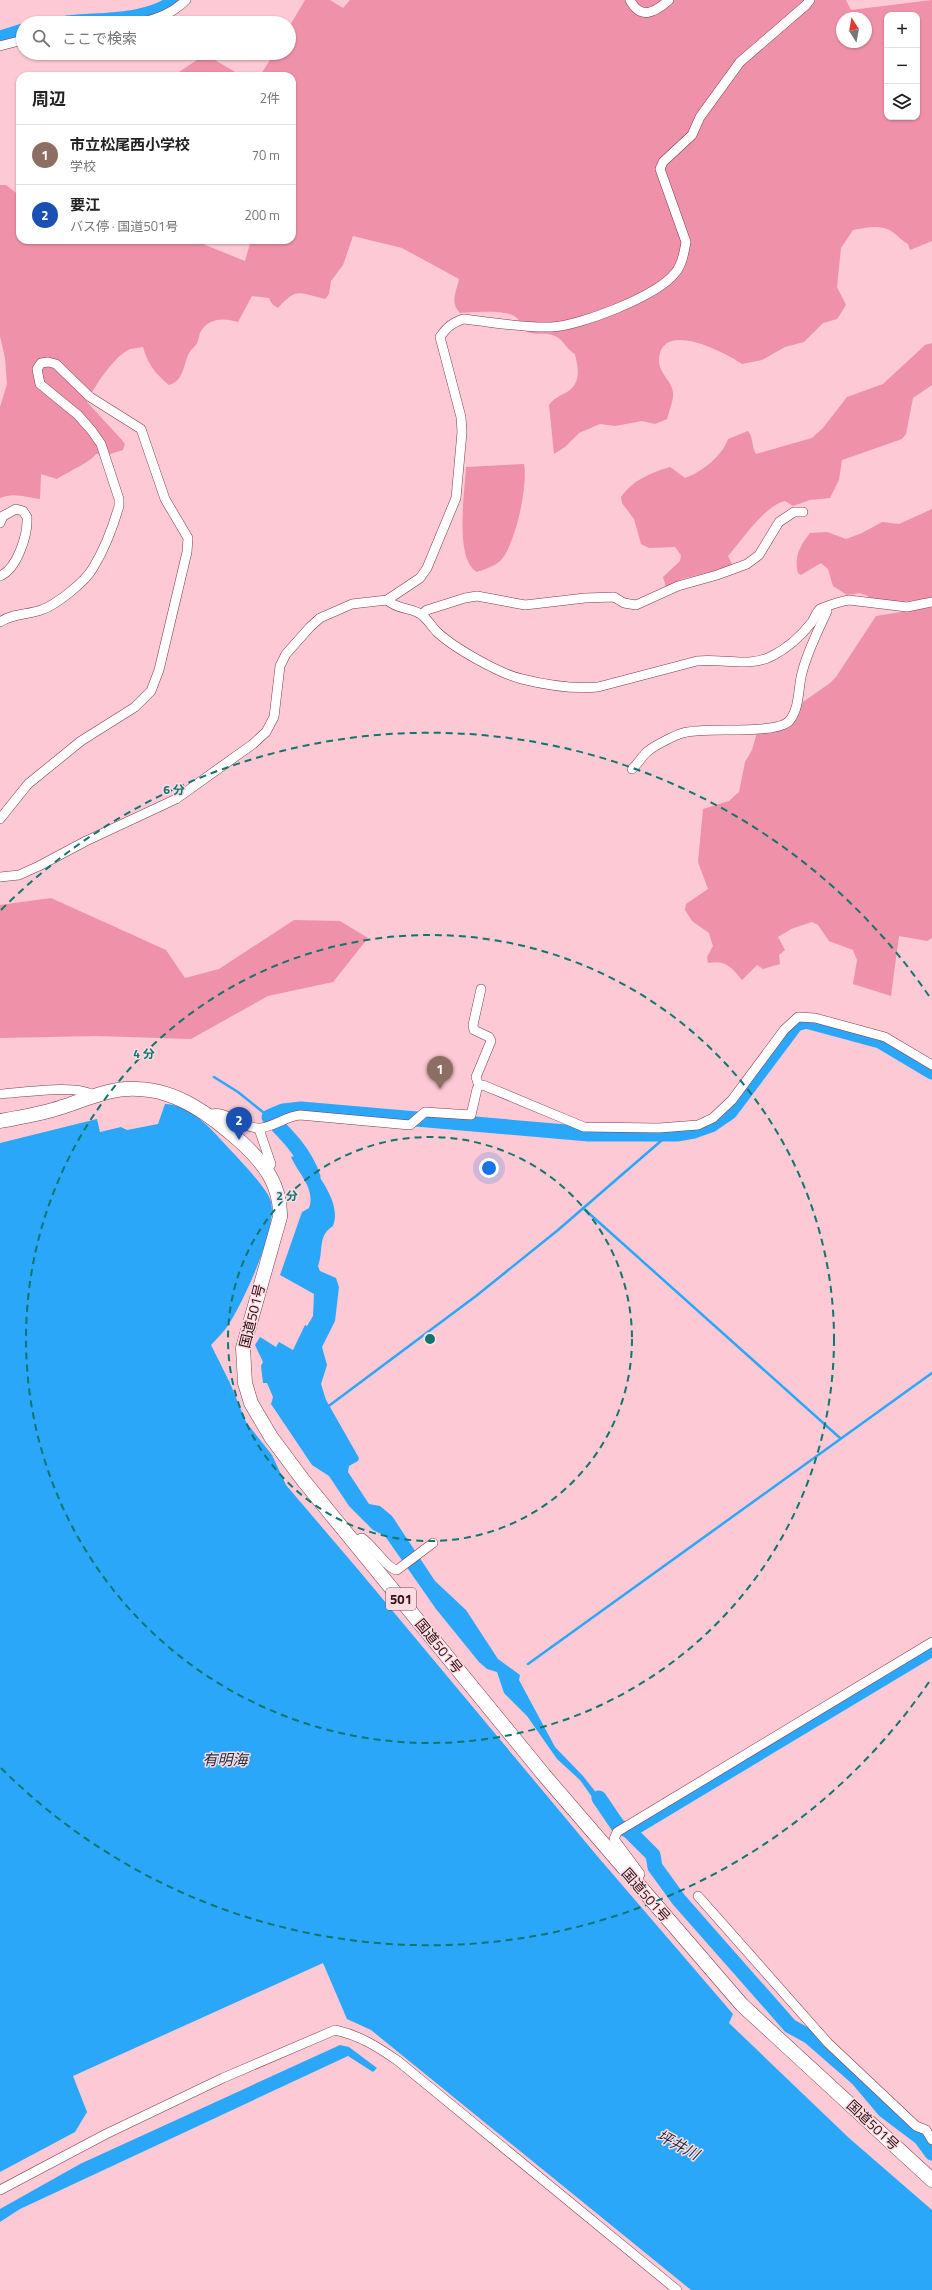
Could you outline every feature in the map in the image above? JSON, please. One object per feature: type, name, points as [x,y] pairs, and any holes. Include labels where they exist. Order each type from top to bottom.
[{"type":"highway","name":"国道501号","points":[[0,1121],[61,1108],[94,1096],[125,1089],[152,1090],[186,1102],[208,1115],[245,1145],[267,1170],[277,1187],[280,1204],[280,1217],[246,1333],[242,1365],[245,1383],[251,1403],[271,1437],[303,1480],[544,1775],[742,2006],[932,2180]]},
{"type":"street","points":[[165,16],[176,9],[186,0]]},
{"type":"street","points":[[630,0],[634,8],[643,12],[656,10],[669,0]]},
{"type":"street","points":[[0,877],[19,875],[39,866],[190,791],[217,769],[253,744],[266,732],[274,717],[280,666],[286,654],[310,627],[320,618],[352,604],[387,600],[420,578],[427,568],[456,498],[462,432],[461,417],[440,337],[453,323],[463,319],[551,327],[573,324],[600,315],[656,289],[675,274],[684,255],[686,242],[660,168],[663,162],[692,135],[700,117],[740,62],[806,6],[810,0]]},
{"type":"street","points":[[0,46],[16,42]]},
{"type":"street","points":[[0,622],[16,614],[39,611],[48,607],[76,586],[93,570],[119,506],[119,499],[101,444],[78,416],[40,384],[38,369],[41,364],[48,362],[56,364],[90,397],[141,429],[165,499],[188,538],[187,552],[160,670],[151,691],[135,707],[81,741],[28,784],[0,818]]},
{"type":"street","points":[[0,523],[3,516],[16,509],[23,511],[27,517],[16,561],[5,574],[0,576]]},
{"type":"street","points":[[422,614],[427,610],[477,596],[525,605],[585,598],[614,597],[624,603],[636,605],[678,586],[717,575],[747,564],[759,555],[779,522],[794,512],[803,512]]},
{"type":"street","points":[[387,600],[394,607],[422,614],[437,632],[456,646],[495,668],[522,679],[584,688],[598,687],[697,661],[712,659],[749,663],[771,657],[791,645],[812,622],[820,610],[849,600],[907,607],[932,602]]},
{"type":"street","points":[[632,769],[640,762],[648,751],[684,732],[761,729],[787,723],[791,719],[797,702],[807,657],[827,611],[825,609]]},
{"type":"street","points":[[208,1115],[218,1113],[247,1126],[262,1127],[292,1116],[410,1125],[425,1112],[472,1115],[479,1086],[476,1077],[491,1041],[489,1037],[474,1030],[473,1025],[481,989]]},
{"type":"street","points":[[479,1086],[483,1085],[584,1127],[665,1128],[698,1124],[713,1118],[722,1111],[784,1030],[798,1017],[806,1016],[885,1037],[932,1064]]},
{"type":"street","points":[[0,1094],[72,1089],[88,1091],[94,1096]]},
{"type":"street","points":[[262,1127],[271,1164],[267,1170]]},
{"type":"street","points":[[353,1541],[362,1538],[369,1543],[391,1568],[397,1570],[433,1543]]},
{"type":"street","points":[[635,1883],[640,1874],[617,1845],[614,1839],[617,1832],[932,1642]]},
{"type":"street","points":[[698,1896],[828,2043],[916,2126],[926,2130],[932,2140]]},
{"type":"street","points":[[0,2190],[106,2134],[223,2078],[335,2030],[348,2033],[375,2045],[398,2061],[678,2290]]},
{"type":"shaded area","points":[[305,0],[330,0],[343,8],[350,0],[846,0],[851,10],[932,0],[932,241],[910,250],[908,244],[893,232],[886,229],[872,227],[853,230],[841,248],[837,287],[846,305],[837,319],[823,323],[804,342],[785,347],[762,360],[742,364],[723,353],[696,342],[682,340],[671,341],[663,347],[659,359],[660,368],[670,383],[673,392],[667,419],[655,424],[642,421],[615,426],[600,424],[579,433],[565,447],[554,454],[549,405],[555,399],[572,388],[575,384],[578,369],[575,354],[562,341],[553,335],[525,331],[519,320],[513,315],[499,312],[460,313],[454,301],[459,279],[402,248],[353,236],[343,265],[331,281],[329,294],[325,299],[298,293],[284,301],[278,308],[272,304],[269,298],[252,296],[238,322],[223,319],[213,321],[205,326],[200,332],[197,343],[188,355],[180,377],[174,383],[169,385],[156,373],[147,359],[143,347],[130,349],[124,352],[105,372],[87,402],[125,444],[123,450],[110,454],[96,454],[94,457],[57,479],[41,474],[40,499],[15,495],[0,498],[0,407],[7,384],[5,358],[0,336],[0,185],[6,185],[16,193],[16,244],[203,244],[245,261],[250,244],[296,244],[296,72],[262,72],[270,60],[296,60],[296,16]]},
{"type":"shaded area","points":[[197,60],[215,60],[235,72],[179,72]]},
{"type":"shaded area","points":[[932,343],[932,385],[913,398],[906,434],[902,439],[842,460],[839,480],[830,498],[810,500],[793,506],[785,501],[769,509],[754,524],[728,556],[733,566],[682,579],[666,587],[663,577],[680,561],[681,555],[675,547],[649,548],[641,544],[634,519],[622,503],[621,497],[631,486],[642,478],[670,467],[685,478],[698,472],[711,463],[721,451],[728,439],[748,431],[756,454],[812,438],[823,428],[847,397],[883,384],[925,345]]},
{"type":"shaded area","points":[[524,464],[525,474],[520,513],[512,540],[502,559],[497,564],[477,572],[470,565],[465,553],[463,539],[462,524],[466,467]]},
{"type":"shaded area","points":[[932,509],[932,598],[886,604],[860,593],[847,595],[833,586],[828,569],[821,563],[801,575],[798,573],[797,556],[803,542],[810,533],[827,532],[846,539],[862,533],[882,522],[899,524]]},
{"type":"shaded area","points":[[932,607],[932,938],[927,941],[899,936],[891,996],[853,984],[857,960],[853,950],[829,941],[818,925],[812,922],[791,929],[778,937],[785,950],[779,955],[780,964],[763,969],[757,965],[742,980],[735,971],[724,964],[714,962],[708,963],[707,957],[713,946],[709,933],[692,921],[685,910],[686,904],[708,889],[698,862],[703,809],[729,801],[739,792],[745,762],[752,750],[757,732],[795,720],[803,702],[836,677],[876,616]]},
{"type":"shaded area","points":[[51,898],[166,950],[185,978],[219,969],[294,920],[340,921],[368,938],[333,982],[268,996],[191,1039],[97,1036],[0,1038],[0,905]]},
{"type":"water","name":"有明海","points":[[165,1104],[173,1105],[189,1111],[204,1122],[242,1162],[264,1188],[271,1202],[272,1214],[269,1229],[258,1264],[235,1314],[223,1332],[211,1345],[230,1383],[246,1422],[272,1455],[286,1485],[598,1857],[733,2014],[729,2023],[849,2138],[932,2210],[932,2290],[691,2290],[371,2030],[347,2019],[323,1963],[73,2076],[87,2112],[75,2132],[0,2172],[0,1143],[97,1119],[100,1132],[121,1127],[127,1130],[158,1124]]},
{"type":"water","points":[[294,1156],[301,1160],[306,1157],[332,1199],[334,1208],[335,1217],[333,1226],[328,1230],[323,1239],[318,1266],[320,1271],[336,1278],[339,1287],[335,1321],[322,1347],[327,1365],[321,1384],[326,1400],[359,1458],[358,1461],[349,1466],[348,1472],[369,1504],[380,1506],[392,1516],[435,1581],[466,1610],[498,1659],[520,1675],[519,1680],[555,1747],[583,1776],[613,1814],[611,1816],[597,1804],[580,1780],[557,1759],[527,1716],[504,1693],[497,1672],[487,1669],[479,1662],[436,1609],[385,1536],[373,1530],[349,1506],[329,1476],[312,1465],[271,1404],[273,1397],[267,1383],[263,1383],[261,1366],[263,1362],[255,1345],[260,1337],[276,1347],[279,1342],[293,1350],[305,1325],[307,1326],[313,1316],[314,1294],[280,1275],[302,1212],[309,1208],[311,1201],[305,1181],[291,1157]]},
{"type":"water","points":[[340,2045],[349,2047],[377,2068],[373,2072],[348,2056],[20,2209],[0,2222],[0,2209],[80,2164]]},
{"type":"waterway","points":[[138,16],[152,13],[177,0]]},
{"type":"waterway","points":[[0,38],[16,33]]},
{"type":"waterway","points":[[313,1177],[310,1168],[300,1152],[269,1117],[283,1111],[301,1109],[589,1134],[677,1134],[694,1131],[711,1125],[730,1112],[796,1024],[806,1021],[880,1041],[932,1072]]},
{"type":"waterway","points":[[214,1077],[238,1092],[269,1117]]},
{"type":"waterway","points":[[326,1408],[476,1296],[558,1230],[669,1134]]},
{"type":"waterway","points":[[583,1208],[840,1438]]},
{"type":"waterway","points":[[528,1664],[932,1373]]},
{"type":"waterway","points":[[629,1831],[932,1649]]},
{"type":"waterway","points":[[599,1798],[618,1826],[629,1831],[653,1855],[655,1867],[679,1900],[790,2026],[810,2037],[857,2078],[884,2110],[921,2138],[932,2153]]},
{"type":"place","name":"市立松尾西小学校","points":[[440,1089]]},
{"type":"place","name":"要江","points":[[239,1140]]},
{"type":"water label","name":"坪井川","points":[[678,2145]]}]
